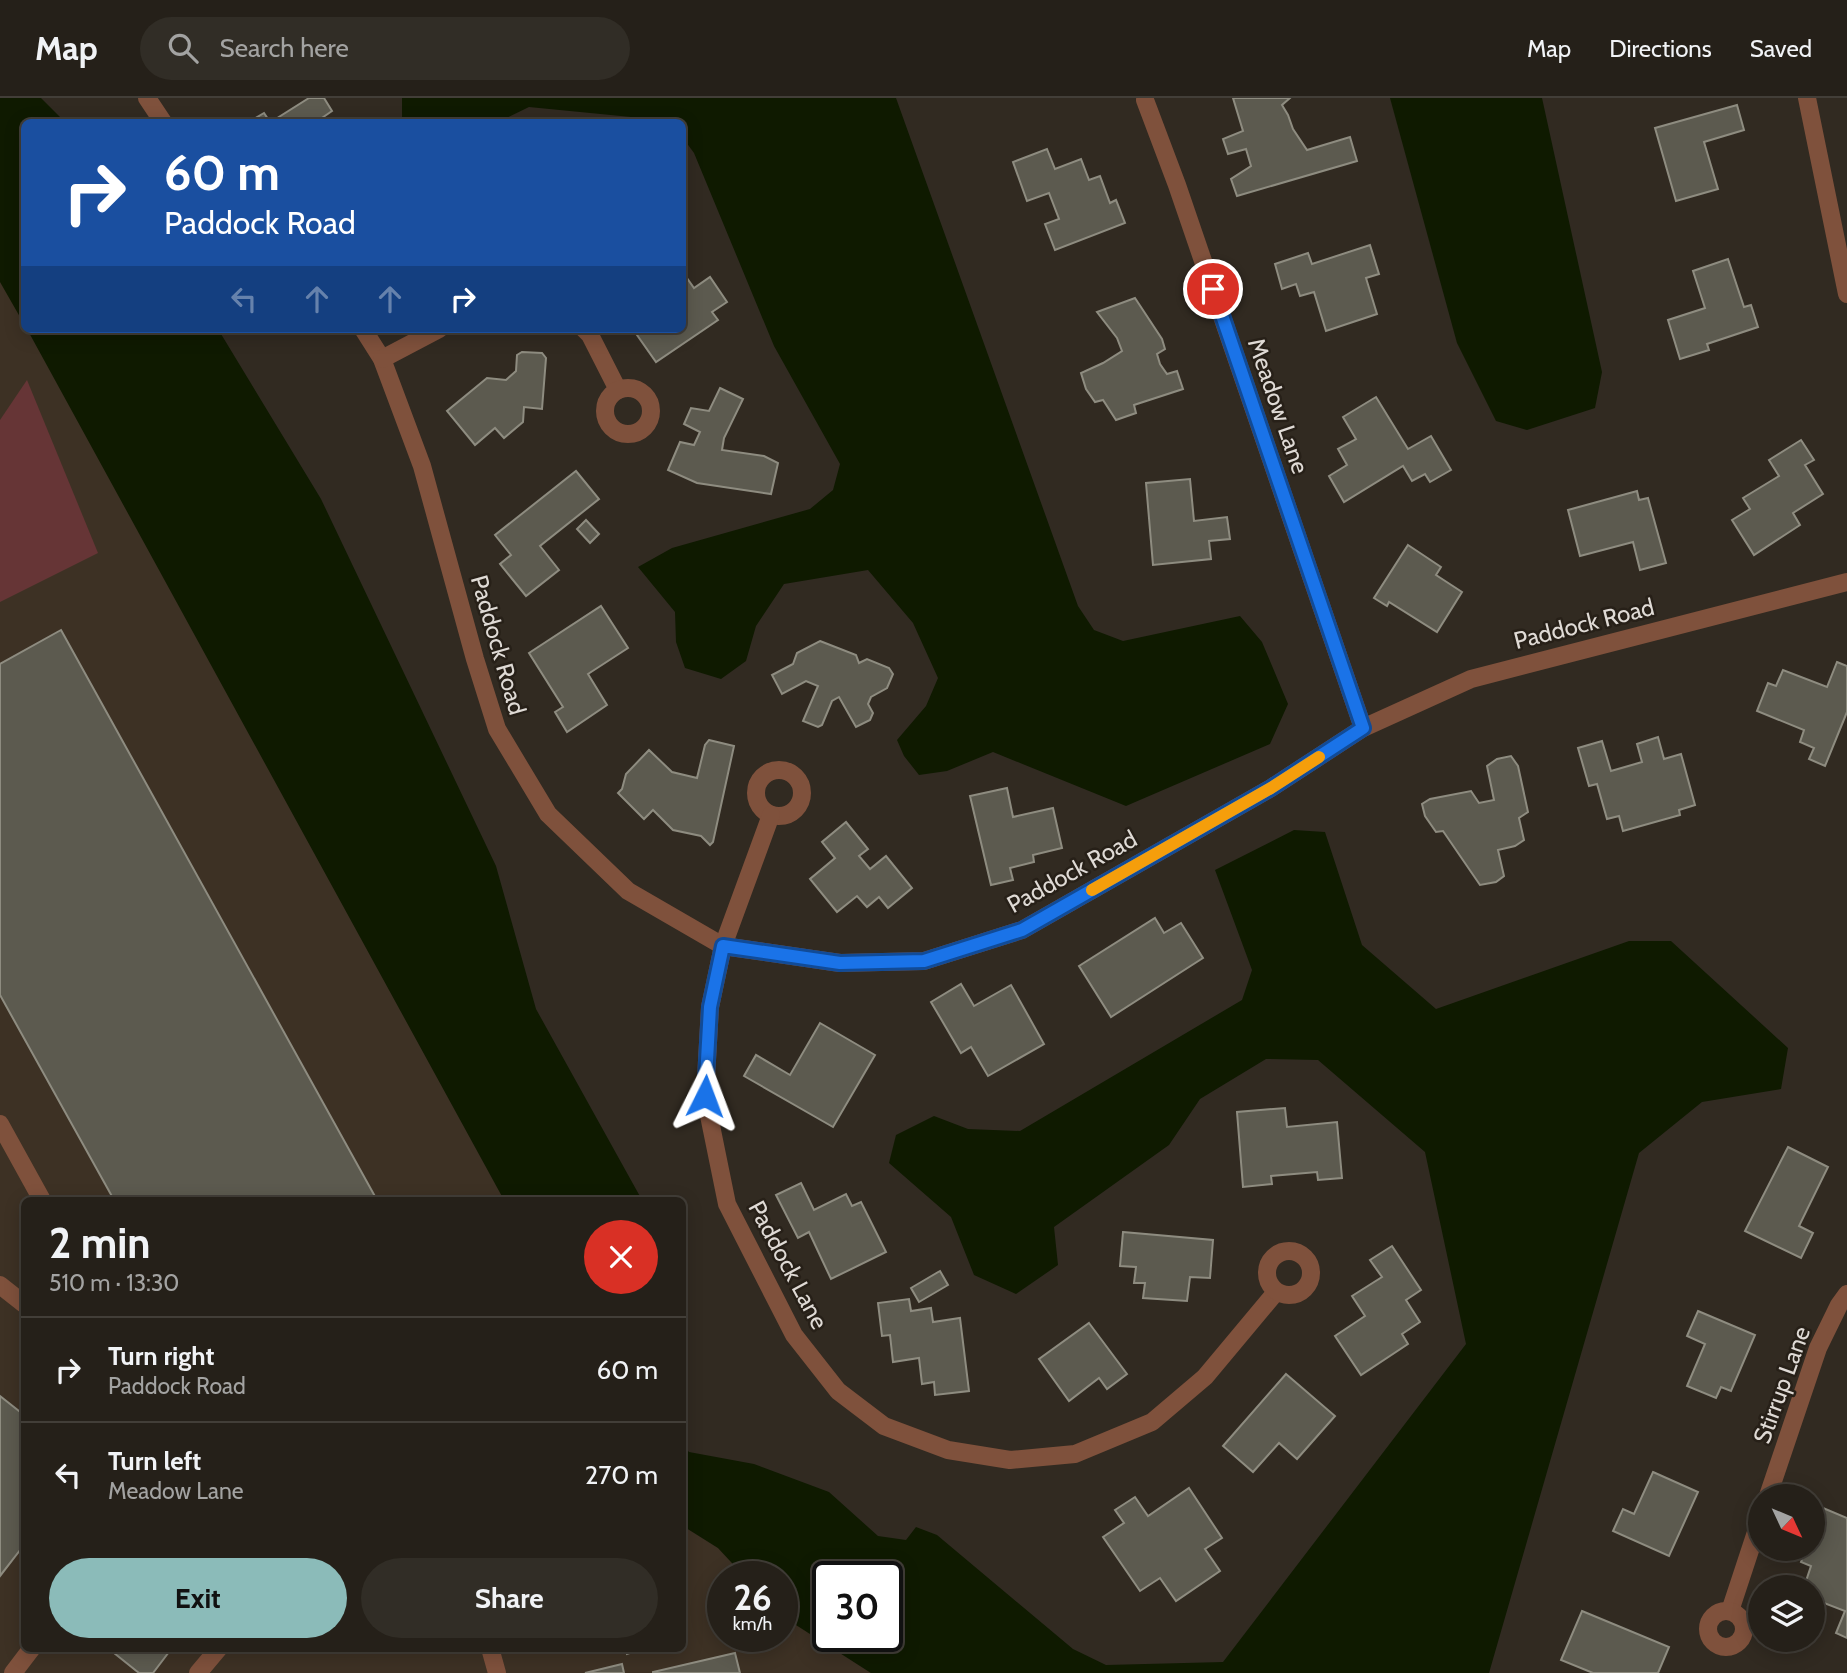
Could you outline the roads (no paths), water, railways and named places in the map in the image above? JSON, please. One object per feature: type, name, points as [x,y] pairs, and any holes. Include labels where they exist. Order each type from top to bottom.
[{"type":"street","points":[[1807,98],[1847,294]]},
{"type":"street","points":[[150,99],[161,119]]},
{"type":"street","name":"Meadow Lane","points":[[1141,99],[1177,184],[1363,728]]},
{"type":"street","name":"Paddock Road","points":[[366,333],[382,359],[422,466],[496,729],[548,814],[628,891],[723,946],[840,963],[924,961],[1022,930],[1271,788],[1363,728],[1471,679],[1847,582]]},
{"type":"street","points":[[382,359],[431,333]]},
{"type":"street","points":[[588,333],[618,390]]},
{"type":"street","name":"Paddock Lane","points":[[771,815],[723,946],[710,1007],[705,1096],[727,1204],[794,1335],[838,1391],[884,1426],[947,1450],[1010,1460],[1074,1454],[1152,1422],[1205,1377],[1276,1292]]},
{"type":"street","points":[[0,1124],[40,1197]]},
{"type":"street","points":[[0,1285],[21,1302]]},
{"type":"street","name":"Stirrup Lane","points":[[1772,1484],[1818,1348],[1847,1294]]},
{"type":"street","points":[[1730,1611],[1748,1556]]},
{"type":"street","points":[[13,1673],[29,1652]]},
{"type":"street","points":[[199,1673],[216,1652]]},
{"type":"street","points":[[491,1652],[497,1673]]}]
